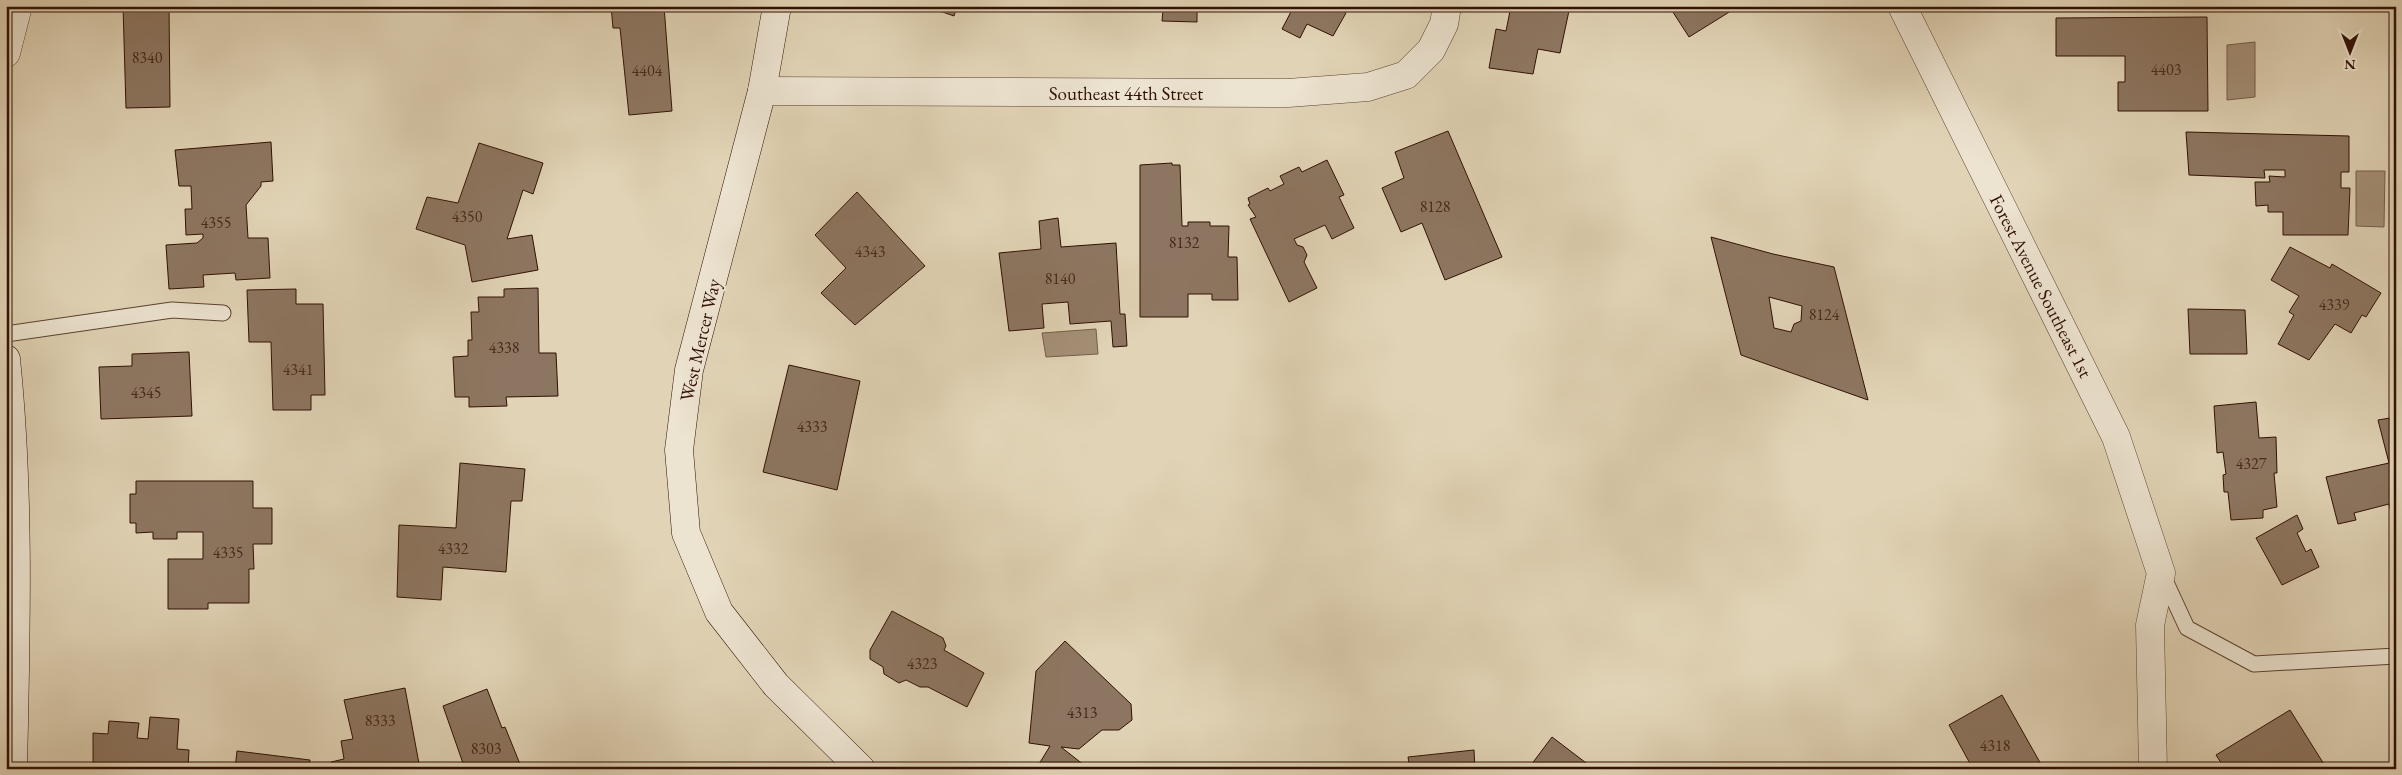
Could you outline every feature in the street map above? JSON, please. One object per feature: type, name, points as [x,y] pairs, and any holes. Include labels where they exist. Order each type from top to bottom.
[{"type":"street","points":[[6,53],[18,6]]},
{"type":"street","name":"West Mercer Way","points":[[777,6],[762,91],[689,370],[679,450],[686,533],[719,612],[776,685],[861,769]]},
{"type":"street","name":"Southeast 44th Street","points":[[762,91],[1288,93],[1368,86],[1406,75],[1431,50],[1444,24],[1447,6]]},
{"type":"street","name":"Forest Avenue Southeast 1st","points":[[1902,6],[2116,437],[2161,573]]},
{"type":"street","points":[[6,359],[11,502],[17,590],[13,769]]},
{"type":"street","points":[[2153,769],[2150,626],[2161,573]]},
{"type":"lane","points":[[6,334],[172,310],[223,313]]},
{"type":"lane","points":[[2161,573],[2187,628],[2254,664],[2396,656]]},
{"type":"shaded area","points":[[2255,42],[2255,97],[2227,100],[2227,45]]},
{"type":"shaded area","points":[[2356,171],[2385,171],[2384,227],[2356,226]]},
{"type":"shaded area","points":[[1096,329],[1098,354],[1046,357],[1042,333]]},
{"type":"building","points":[[123,6],[169,6],[170,107],[126,108]]},
{"type":"building","points":[[611,6],[664,6],[672,111],[629,115],[620,28],[613,28]]},
{"type":"building","points":[[935,6],[957,6],[954,16],[934,9]]},
{"type":"building","points":[[1120,6],[1197,6],[1197,22],[1162,21],[1163,10],[1120,9]]},
{"type":"building","points":[[1294,6],[1332,6],[1346,13],[1333,36],[1307,24],[1300,38],[1282,29]]},
{"type":"building","points":[[1511,6],[1570,6],[1560,53],[1538,49],[1533,74],[1489,68],[1496,29],[1506,31]]},
{"type":"building","points":[[1669,6],[1739,6],[1689,37]]},
{"type":"building","points":[[2207,17],[2208,111],[2118,111],[2118,82],[2125,82],[2125,56],[2056,56],[2056,18]]},
{"type":"building","points":[[1448,131],[1502,257],[1445,280],[1422,223],[1401,232],[1382,188],[1404,178],[1395,152]]},
{"type":"building","points":[[2186,132],[2349,136],[2349,172],[2341,172],[2341,188],[2350,188],[2348,235],[2283,235],[2283,212],[2268,212],[2268,205],[2256,206],[2255,182],[2270,182],[2269,176],[2285,177],[2285,170],[2264,170],[2265,178],[2189,175]]},
{"type":"building","points":[[271,142],[273,181],[261,182],[261,186],[246,205],[248,238],[268,238],[270,278],[236,280],[235,273],[203,275],[204,287],[169,289],[166,245],[197,243],[203,238],[203,234],[186,235],[185,209],[192,209],[191,186],[179,186],[175,150]]},
{"type":"building","points":[[479,143],[543,163],[533,194],[523,190],[507,239],[532,235],[538,270],[472,282],[465,245],[416,229],[427,197],[458,203]]},
{"type":"building","points":[[1327,160],[1344,195],[1339,197],[1354,228],[1332,239],[1325,225],[1294,239],[1297,245],[1303,247],[1307,255],[1304,262],[1317,288],[1289,302],[1250,219],[1256,217],[1248,205],[1250,204],[1248,198],[1268,188],[1270,191],[1284,184],[1280,176],[1299,167],[1302,172]]},
{"type":"building","points":[[1172,163],[1172,165],[1180,165],[1182,226],[1188,226],[1188,222],[1210,222],[1210,226],[1229,226],[1228,257],[1237,257],[1238,300],[1212,300],[1212,294],[1188,294],[1188,317],[1140,317],[1140,165]]},
{"type":"building","points":[[857,192],[925,266],[855,325],[821,293],[846,268],[815,235]]},
{"type":"building","points":[[1058,218],[1061,247],[1116,243],[1120,314],[1125,314],[1127,346],[1113,347],[1111,321],[1070,324],[1068,302],[1042,304],[1044,328],[1009,331],[999,253],[1041,249],[1039,221]]},
{"type":"building","points":[[1711,237],[1773,254],[1834,267],[1868,400],[1741,355]],"holes":[[[1769,297],[1802,306],[1801,321],[1794,324],[1791,332],[1774,328]]]},
{"type":"building","points":[[2290,247],[2330,268],[2332,264],[2381,293],[2366,317],[2362,315],[2351,333],[2335,324],[2309,360],[2278,344],[2294,315],[2289,312],[2299,296],[2271,280]]},
{"type":"building","points":[[538,288],[539,353],[556,353],[558,396],[506,397],[507,406],[469,407],[469,397],[455,397],[453,357],[468,356],[468,340],[472,340],[471,312],[479,312],[478,297],[504,297],[504,289]]},
{"type":"building","points":[[296,289],[296,304],[323,304],[325,395],[311,395],[311,410],[273,410],[271,342],[249,342],[247,290]]},
{"type":"building","points":[[2188,309],[2245,310],[2247,354],[2190,354]]},
{"type":"building","points":[[189,352],[192,416],[101,419],[99,367],[132,366],[132,354]]},
{"type":"building","points":[[789,365],[860,381],[837,490],[763,472]]},
{"type":"building","points":[[2256,402],[2259,438],[2276,437],[2277,473],[2274,473],[2277,507],[2263,510],[2263,518],[2231,520],[2228,492],[2224,492],[2223,475],[2226,474],[2223,452],[2217,453],[2214,406]]},
{"type":"building","points":[[2396,417],[2396,534],[2389,504],[2354,513],[2356,520],[2338,524],[2326,477],[2389,463],[2378,420]]},
{"type":"building","points":[[460,463],[525,469],[522,501],[511,501],[506,572],[443,567],[441,600],[397,597],[399,525],[456,528]]},
{"type":"building","points":[[136,481],[253,481],[253,508],[272,508],[272,544],[253,544],[254,569],[249,569],[249,603],[208,603],[208,609],[168,609],[168,559],[203,559],[203,532],[177,532],[177,539],[153,539],[153,532],[136,533],[136,523],[130,523],[130,494],[136,494]]},
{"type":"building","points":[[2297,515],[2303,529],[2297,533],[2306,552],[2311,549],[2319,567],[2282,585],[2256,538]]},
{"type":"building","points":[[892,611],[943,638],[946,646],[944,650],[984,673],[967,707],[928,687],[920,687],[906,680],[899,683],[884,674],[883,667],[870,659],[870,650]]},
{"type":"building","points":[[1065,641],[1131,704],[1132,720],[1119,730],[1102,730],[1079,749],[1061,747],[1089,769],[1036,769],[1050,746],[1029,743],[1036,671]]},
{"type":"building","points":[[405,688],[420,769],[332,769],[331,762],[344,759],[341,741],[353,739],[344,700]]},
{"type":"building","points":[[487,689],[502,728],[505,727],[522,769],[465,769],[443,706]]},
{"type":"building","points":[[2002,695],[2042,766],[2037,769],[1973,769],[1949,725]]},
{"type":"building","points":[[2290,710],[2327,769],[2219,769],[2223,766],[2216,755]]},
{"type":"building","points":[[150,717],[179,719],[177,749],[189,750],[188,769],[105,769],[105,764],[93,763],[93,733],[108,734],[109,721],[139,723],[137,738],[148,739]]},
{"type":"building","points":[[1552,737],[1594,769],[1528,769]]},
{"type":"building","points":[[1474,750],[1475,769],[1410,769],[1408,757]]},
{"type":"building","points":[[237,751],[310,760],[309,769],[235,769]]}]
